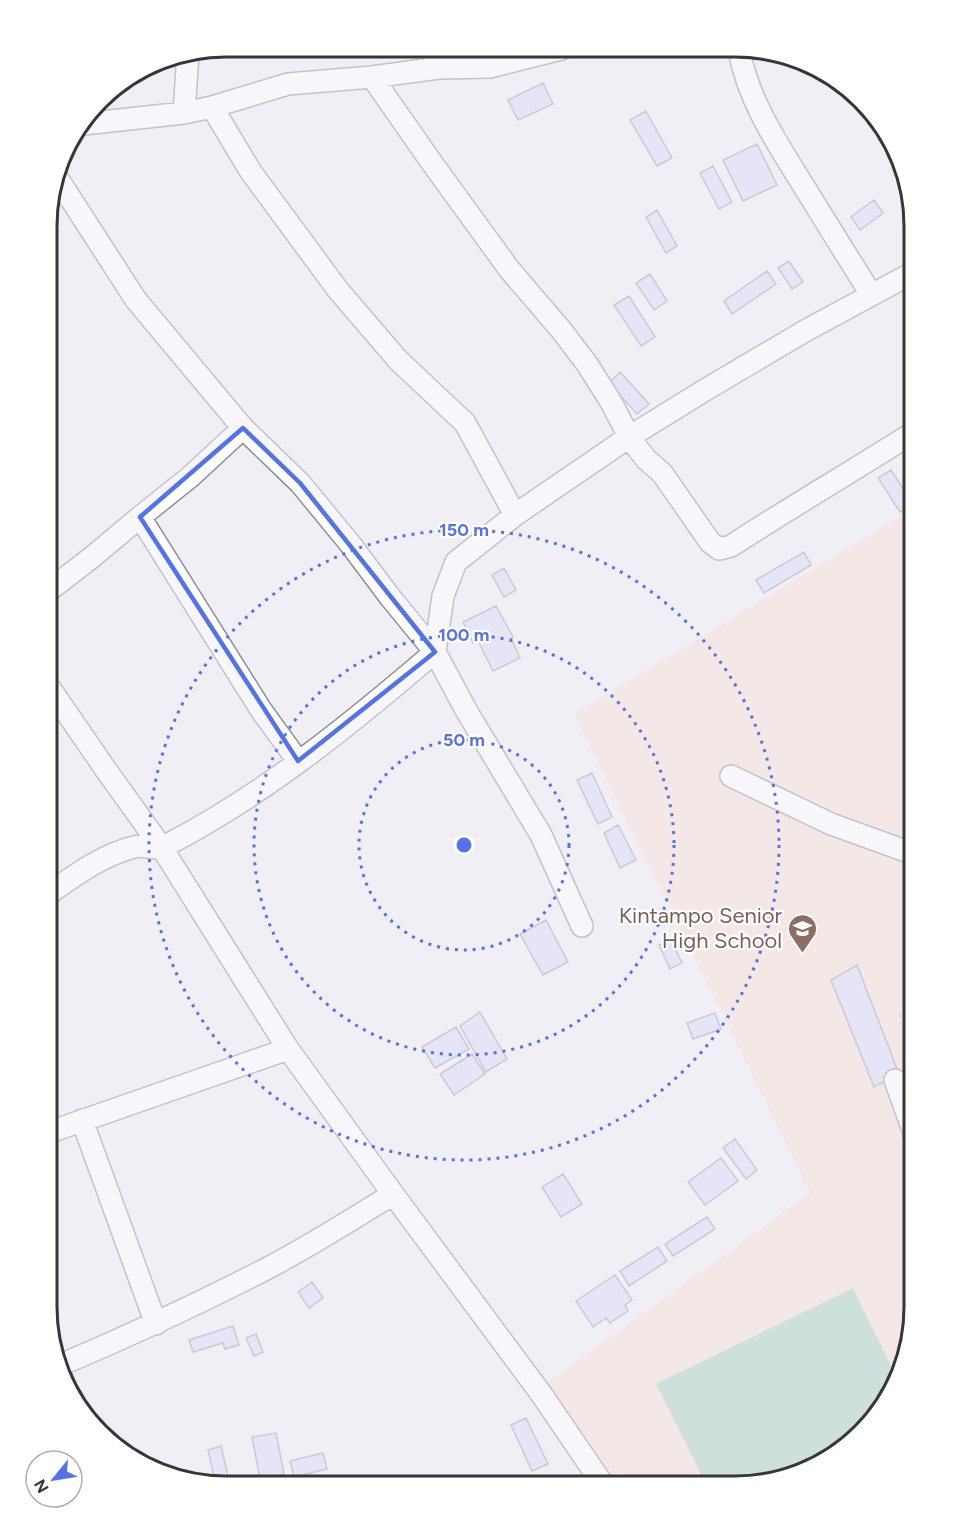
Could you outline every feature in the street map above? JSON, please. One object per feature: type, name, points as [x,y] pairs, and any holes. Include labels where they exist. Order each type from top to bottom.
[{"type":"street","points":[[435,57],[439,68]]},
{"type":"street","points":[[93,123],[184,113],[288,84],[372,77],[439,68],[489,67],[529,57]]},
{"type":"street","points":[[740,57],[742,68],[758,108],[871,294]]},
{"type":"street","points":[[184,113],[187,62]]},
{"type":"street","points":[[372,77],[509,269],[587,364],[611,402],[629,437],[647,460],[662,473],[710,543],[719,549],[730,546],[904,438]]},
{"type":"street","points":[[212,107],[251,171],[338,290],[398,360],[465,423],[515,515]]},
{"type":"street","points":[[62,186],[136,300],[243,428],[300,483],[435,652],[466,710],[541,835],[582,926]]},
{"type":"street","points":[[57,888],[104,858],[137,846],[162,848],[233,808],[369,709],[435,652],[444,596],[456,562],[515,515],[629,437],[715,384],[805,330],[904,278]]},
{"type":"street","points":[[57,584],[190,477],[243,428]]},
{"type":"street","points":[[140,517],[261,710],[298,761]]},
{"type":"street","points":[[57,698],[162,848],[288,1049],[542,1395],[597,1476]]},
{"type":"street","points":[[731,776],[831,824],[904,850]]},
{"type":"street","points":[[57,1129],[288,1049]]},
{"type":"street","points":[[895,1080],[904,1105]]},
{"type":"street","points":[[82,1120],[156,1324]]},
{"type":"street","points":[[67,1362],[156,1324],[267,1268],[329,1234],[393,1194]]},
{"type":"path","points":[[900,1016],[904,1015]]},
{"type":"highlighted area","points":[[243,428],[300,483],[435,652],[298,761],[140,517]]},
{"type":"shaded area","name":"Kintampo Senior High School","points":[[904,514],[904,1318],[901,1340],[887,1382],[862,1418],[846,1434],[810,1459],[768,1473],[735,1476],[610,1476],[545,1384],[810,1193],[574,714]]},
{"type":"green space","points":[[853,1288],[892,1368],[875,1401],[846,1434],[810,1459],[757,1475],[702,1476],[656,1384]]},
{"type":"building","points":[[543,83],[553,104],[518,120],[508,100]]},
{"type":"building","points":[[646,111],[672,158],[657,166],[630,120]]},
{"type":"building","points":[[757,144],[777,185],[743,201],[723,160]]},
{"type":"building","points":[[713,166],[732,202],[719,209],[700,173]]},
{"type":"building","points":[[874,200],[883,213],[860,230],[851,217]]},
{"type":"building","points":[[657,210],[677,246],[666,253],[646,217]]},
{"type":"building","points":[[789,261],[803,282],[792,289],[778,268]]},
{"type":"building","points":[[767,271],[776,284],[732,314],[724,301]]},
{"type":"building","points":[[650,274],[667,301],[654,310],[636,283]]},
{"type":"building","points":[[629,296],[655,337],[641,346],[614,305]]},
{"type":"building","points":[[620,372],[649,404],[637,414],[609,383]]},
{"type":"building","points":[[891,470],[904,490],[904,510],[900,512],[878,478]]},
{"type":"building","points":[[804,552],[811,565],[764,593],[756,580]]},
{"type":"building","points":[[504,568],[516,590],[504,597],[492,575]]},
{"type":"building","points":[[496,606],[513,637],[511,638],[520,658],[493,671],[478,641],[473,643],[463,622]]},
{"type":"building","points":[[592,773],[612,817],[598,824],[577,780]]},
{"type":"building","points":[[618,825],[636,860],[620,868],[604,833]]},
{"type":"building","points":[[546,920],[568,962],[543,975],[520,934]]},
{"type":"building","points":[[671,940],[682,963],[670,969],[659,945]]},
{"type":"building","points":[[857,965],[899,1074],[874,1087],[831,980]]},
{"type":"building","points":[[480,1012],[507,1059],[486,1072],[460,1026]]},
{"type":"building","points":[[715,1013],[721,1029],[693,1039],[687,1023]]},
{"type":"building","points":[[456,1027],[469,1049],[435,1068],[422,1047]]},
{"type":"building","points":[[472,1054],[485,1074],[454,1095],[440,1074]]},
{"type":"building","points":[[735,1139],[757,1170],[746,1179],[723,1148]]},
{"type":"building","points":[[721,1158],[738,1181],[705,1205],[688,1182]]},
{"type":"building","points":[[563,1174],[582,1204],[561,1217],[542,1187]]},
{"type":"building","points":[[707,1217],[715,1229],[673,1256],[665,1244]]},
{"type":"building","points":[[658,1247],[667,1261],[629,1286],[620,1271]]},
{"type":"building","points":[[615,1275],[632,1300],[625,1305],[628,1311],[610,1323],[606,1318],[593,1327],[576,1301]]},
{"type":"building","points":[[312,1282],[323,1298],[309,1308],[298,1292]]},
{"type":"building","points":[[233,1326],[239,1345],[225,1349],[223,1343],[193,1352],[189,1340]]},
{"type":"building","points":[[256,1334],[263,1352],[254,1356],[246,1338]]},
{"type":"building","points":[[526,1418],[548,1464],[532,1471],[511,1425]]},
{"type":"building","points":[[276,1433],[284,1474],[259,1476],[252,1437]]},
{"type":"building","points":[[221,1446],[228,1476],[214,1475],[208,1450]]},
{"type":"building","points":[[323,1453],[327,1469],[294,1476],[290,1461]]},
{"type":"place","name":"Kintampo Senior High School","points":[[803,954]]}]
